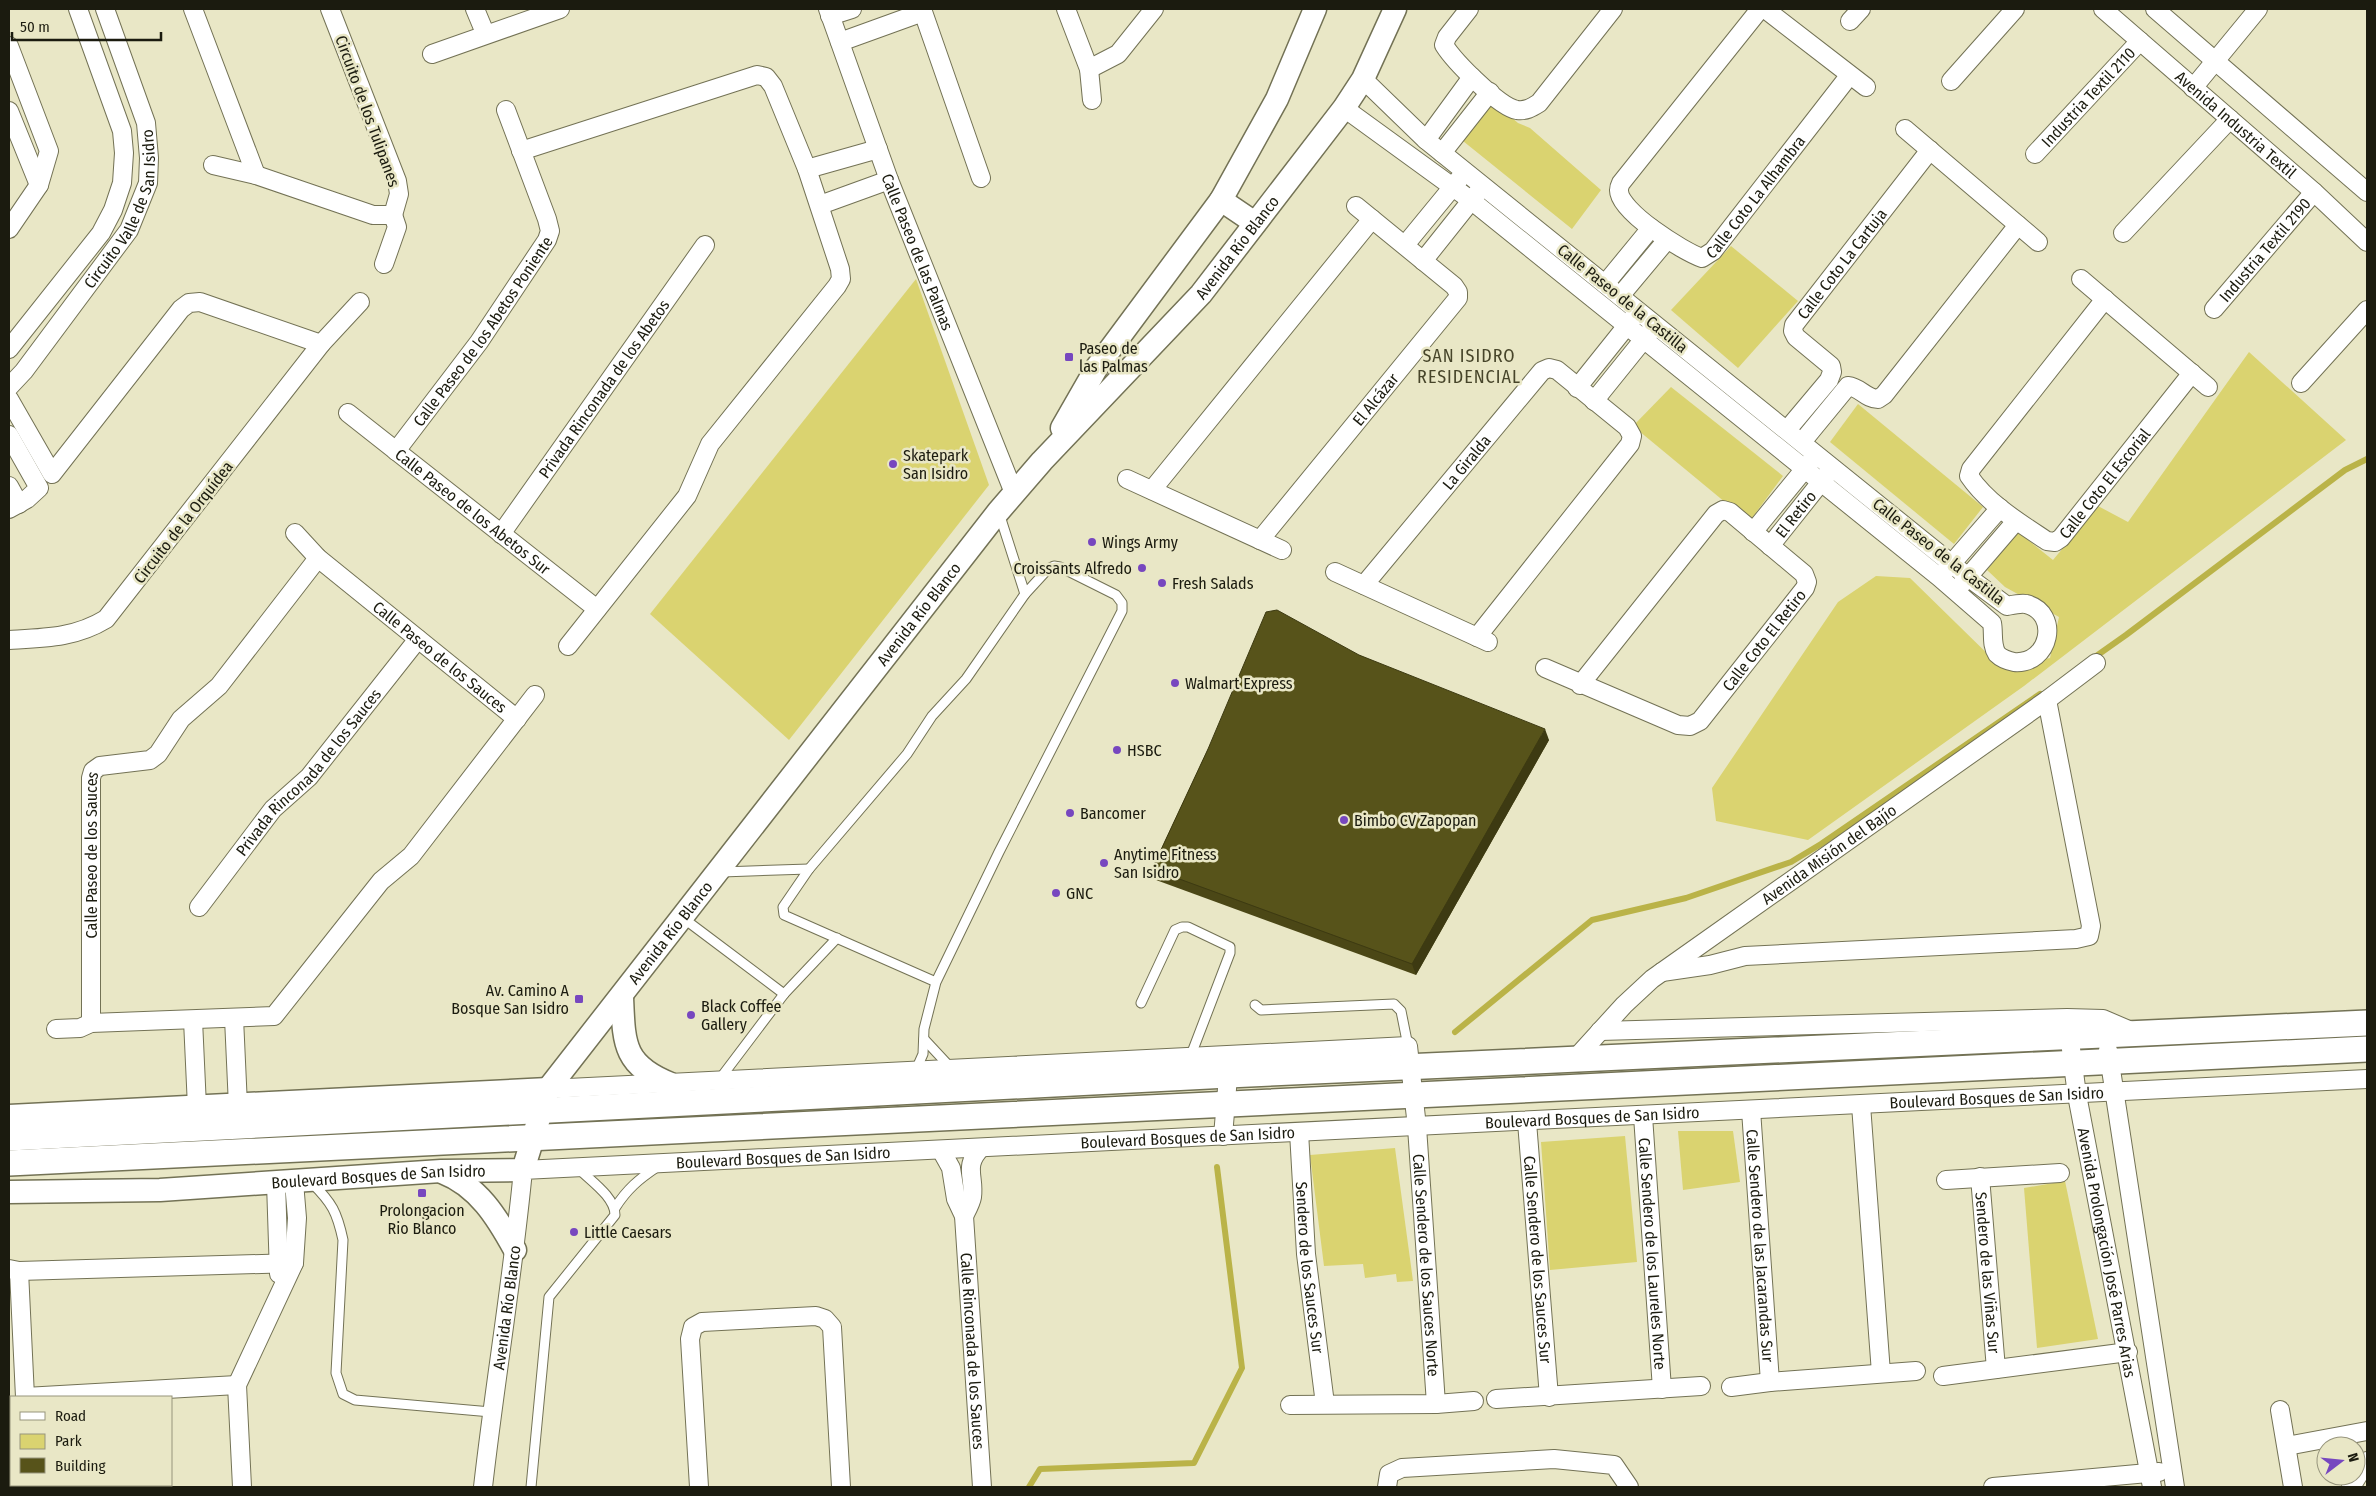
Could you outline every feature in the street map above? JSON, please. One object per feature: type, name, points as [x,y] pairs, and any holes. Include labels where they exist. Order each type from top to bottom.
[{"type":"main road","points":[[9,1138],[544,1101],[1229,1064],[1409,1057],[1574,1060],[2068,1028],[2105,1027],[2137,1034],[2367,1023]]},
{"type":"main road","name":"Boulevard Bosques de San Isidro","points":[[9,1164],[533,1140],[2367,1049]]},
{"type":"street","name":"Circuito Valle de San Isidro","points":[[9,349],[101,233],[113,210],[122,183],[124,153],[122,131],[78,9]]},
{"type":"street","name":"Circuito Valle de San Isidro","points":[[9,387],[24,371],[129,230],[148,182],[149,158],[146,124],[105,9]]},
{"type":"street","points":[[193,9],[256,175]]},
{"type":"street","name":"Circuito de los Tulipanes","points":[[330,9],[396,182],[398,194],[393,215],[397,227],[384,264]]},
{"type":"street","points":[[475,9],[485,34]]},
{"type":"street","points":[[432,54],[560,9]]},
{"type":"street","points":[[829,12],[852,9]]},
{"type":"street","points":[[1066,9],[1090,69],[1092,100]]},
{"type":"street","points":[[1090,69],[1118,54],[1154,9]]},
{"type":"street","name":"Avenida Río Blanco","points":[[1042,461],[1096,367],[1221,200],[1276,99],[1315,9]]},
{"type":"street","name":"Avenida Río Blanco","points":[[483,1487],[491,1412],[515,1250],[523,1170],[544,1101],[622,996],[998,512],[1042,461],[1201,294],[1344,108],[1363,79],[1395,9]]},
{"type":"street","points":[[1470,9],[1446,37],[1444,45],[1472,77],[1515,110],[1527,110],[1539,103],[1613,9]]},
{"type":"street","name":"Calle Coto La Alhambra","points":[[1760,9],[1621,183],[1618,192],[1623,202],[1666,241],[1702,258],[1713,250],[1850,76]]},
{"type":"street","points":[[1765,9],[1866,87]]},
{"type":"street","points":[[1950,81],[2015,9]]},
{"type":"street","name":"Avenida Industria Textil","points":[[2103,9],[2314,192],[2367,242]]},
{"type":"street","points":[[2155,9],[2367,192]]},
{"type":"street","points":[[2193,88],[2214,60],[2258,9]]},
{"type":"street","points":[[840,42],[922,10],[981,178]]},
{"type":"street","name":"Calle Paseo de las Palmas","points":[[829,12],[889,180],[1014,493]]},
{"type":"street","name":"Industria Textil 2110","points":[[2035,154],[2140,41]]},
{"type":"street","points":[[9,46],[49,151],[39,185],[9,229]]},
{"type":"street","points":[[521,151],[757,75],[766,77],[773,86],[808,169],[840,269],[841,279],[710,444],[686,496],[568,646]]},
{"type":"street","points":[[1426,140],[1472,77]]},
{"type":"street","name":"Calle Paseo de la Castilla","points":[[1344,108],[1472,201],[1938,577],[1992,623],[1993,643],[1998,654],[2008,661],[2016,662],[2027,661],[2040,654],[2048,640],[2048,625],[2039,610],[2025,604],[2007,606],[1968,577],[1954,563],[1426,140],[1363,79]]},
{"type":"street","points":[[1442,153],[1490,92]]},
{"type":"street","name":"Calle Paseo de los Abetos Poniente","points":[[396,451],[479,342],[547,240],[550,231],[506,110]]},
{"type":"street","points":[[9,111],[39,185]]},
{"type":"street","points":[[2122,233],[2230,119]]},
{"type":"street","points":[[1905,129],[2038,242]]},
{"type":"street","points":[[808,169],[878,149]]},
{"type":"street","name":"Calle Coto La Cartuja","points":[[1787,430],[1829,380],[1832,372],[1830,366],[1796,337],[1793,332],[1794,325],[1930,150]]},
{"type":"street","points":[[213,166],[256,175],[373,215],[393,215]]},
{"type":"street","points":[[1404,245],[1466,172]]},
{"type":"street","points":[[820,205],[889,180]]},
{"type":"street","points":[[1423,261],[1483,186]]},
{"type":"street","name":"Industria Textil 2190","points":[[2214,309],[2314,192]]},
{"type":"street","points":[[1221,200],[1255,223]]},
{"type":"street","name":"El Alcázar","points":[[1260,540],[1458,298],[1458,292],[1454,286],[1356,206]]},
{"type":"street","points":[[1152,490],[1372,219]]},
{"type":"street","points":[[1802,442],[1848,386],[1854,386],[1872,399],[1878,400],[1884,395],[2018,225]]},
{"type":"street","points":[[1605,284],[1650,228]]},
{"type":"street","points":[[1620,296],[1666,241]]},
{"type":"street","name":"Privada Rinconada de los Abetos","points":[[501,534],[705,245]]},
{"type":"street","points":[[89,249],[105,262]]},
{"type":"street","points":[[2082,279],[2208,387]]},
{"type":"street","name":"Calle Coto El Escorial","points":[[2105,299],[1972,469],[1969,476],[1973,482],[2000,508],[2047,541],[2055,542],[2062,538],[2192,373]]},
{"type":"street","points":[[9,399],[52,474],[181,309],[190,303],[200,302],[321,344]]},
{"type":"street","name":"Circuito de la Orquídea","points":[[9,640],[56,637],[77,633],[106,618],[321,344],[360,302]]},
{"type":"street","points":[[2301,383],[2367,310]]},
{"type":"street","points":[[1577,388],[1626,326],[1640,312]]},
{"type":"street","points":[[1594,401],[1655,324]]},
{"type":"street","name":"La Giralda","points":[[1335,572],[1482,640],[1630,444],[1632,436],[1627,427],[1556,370],[1549,368],[1542,371],[1364,585]]},
{"type":"street","name":"Calle Paseo de los Abetos Sur","points":[[348,413],[597,609]]},
{"type":"street","points":[[9,435],[39,488],[14,506],[9,486]]},
{"type":"street","name":"El Retiro","points":[[1753,532],[1818,454]]},
{"type":"street","name":"El Retiro","points":[[1770,546],[1833,467]]},
{"type":"street","points":[[1127,479],[1282,550]]},
{"type":"street","points":[[1938,577],[1954,563],[2000,508]]},
{"type":"street","name":"Calle Coto El Retiro","points":[[1545,668],[1580,685],[1678,725],[1690,726],[1700,721],[1805,588],[1807,582],[1804,574],[1730,512],[1723,510],[1716,514],[1580,685]]},
{"type":"street","points":[[1955,592],[2016,521]]},
{"type":"street","name":"Calle Paseo de los Sauces","points":[[295,533],[318,558],[517,719]]},
{"type":"street","name":"Calle Paseo de los Sauces","points":[[91,1023],[91,778],[93,771],[100,766],[150,760],[158,754],[181,719],[219,686],[318,558]]},
{"type":"street","name":"Privada Rinconada de los Sauces","points":[[199,907],[273,809],[310,778],[418,639]]},
{"type":"street","name":"Avenida Misión del Bajío","points":[[1574,1060],[1624,1005],[1662,972],[2047,700],[2096,663]]},
{"type":"street","name":"Calle Paseo de los Sauces","points":[[56,1028],[80,1028],[91,1023],[274,1016],[381,882],[411,856],[535,695]]},
{"type":"street","points":[[1662,972],[1710,965],[1745,956],[1831,953],[2089,936],[2091,926],[2047,700]]},
{"type":"street","points":[[622,996],[623,1030],[633,1060],[642,1070],[672,1084]]},
{"type":"street","points":[[234,1018],[238,1106]]},
{"type":"street","points":[[193,1020],[196,1107]]},
{"type":"street","name":"Avenida Prolongación José Parres Arias","points":[[2105,1027],[2174,1479]]},
{"type":"street","points":[[1600,1031],[2068,1028]]},
{"type":"street","name":"Avenida Prolongación José Parres Arias","points":[[2068,1028],[2077,1094],[2128,1352],[2151,1480]]},
{"type":"street","points":[[9,1116],[196,1107],[544,1101],[672,1084],[1191,1056],[1229,1064],[1224,1136]]},
{"type":"street","name":"Calle Sendero de los Sauces Norte","points":[[1409,1057],[1417,1127],[1436,1404]]},
{"type":"street","name":"Boulevard Bosques de San Isidro","points":[[9,1192],[160,1190],[441,1172],[663,1164],[2367,1079]]},
{"type":"street","points":[[1861,1105],[1881,1374]]},
{"type":"street","name":"Calle Sendero de las Jacarandas Sur","points":[[1751,1110],[1770,1382]]},
{"type":"street","name":"Calle Sendero de los Laureles Norte","points":[[1644,1116],[1662,1389]]},
{"type":"street","name":"Calle Sendero de los Sauces Sur","points":[[1528,1122],[1548,1397]]},
{"type":"street","name":"Sendero de los Sauces Sur","points":[[1299,1132],[1306,1254],[1325,1404]]},
{"type":"street","name":"Calle Rinconada de los Sauces","points":[[964,1216],[972,1198],[970,1165],[975,1154],[981,1148]]},
{"type":"street","name":"Calle Rinconada de los Sauces","points":[[941,1150],[951,1168],[956,1199],[964,1216],[982,1487]]},
{"type":"street","points":[[441,1172],[468,1187],[483,1200],[494,1214],[515,1250]]},
{"type":"street","points":[[1946,1180],[2060,1173]]},
{"type":"street","name":"Sendero de las Viñas Sur","points":[[1980,1177],[1996,1369]]},
{"type":"street","points":[[242,1487],[237,1386],[280,1290],[286,1263],[294,1182]]},
{"type":"street","points":[[26,1396],[14,1270],[286,1263]]},
{"type":"street","points":[[699,1487],[690,1339],[693,1327],[702,1322],[816,1316],[826,1319],[832,1327],[840,1487]]},
{"type":"street","points":[[1942,1376],[2128,1352]]},
{"type":"street","points":[[1731,1387],[1770,1382],[1916,1371]]},
{"type":"street","points":[[45,1396],[237,1386]]},
{"type":"street","points":[[1496,1399],[1701,1386]]},
{"type":"street","points":[[1290,1404],[1436,1404],[1474,1401]]},
{"type":"street","points":[[2280,1410],[2293,1487]]},
{"type":"street","points":[[2287,1446],[2367,1432]]},
{"type":"street","points":[[1388,1481],[1402,1468],[1554,1459],[1614,1465],[1629,1487]]},
{"type":"street","points":[[2351,1487],[2367,1460]]},
{"type":"street","points":[[1993,1487],[2174,1479]]},
{"type":"lane","points":[[998,512],[1025,594]]},
{"type":"lane","points":[[915,1072],[923,1054],[924,1039],[936,982],[999,852],[1122,611],[1122,603],[1116,595],[1060,567],[1054,566],[1048,569],[1025,594],[966,679],[932,716],[907,754],[809,869],[784,907],[784,915],[936,982]]},
{"type":"lane","points":[[719,872],[809,869]]},
{"type":"lane","points":[[683,918],[784,994]]},
{"type":"lane","points":[[1141,1003],[1175,930],[1188,927],[1230,948],[1230,953],[1191,1056]]},
{"type":"lane","points":[[718,1081],[784,994],[837,938]]},
{"type":"lane","points":[[1254,1005],[1261,1010],[1394,1004],[1401,1011],[1409,1057]]},
{"type":"lane","points":[[924,1039],[951,1068]]},
{"type":"lane","points":[[615,1208],[626,1191],[638,1180],[663,1164]]},
{"type":"lane","points":[[531,1487],[549,1298],[616,1215],[615,1208],[579,1168]]},
{"type":"lane","points":[[294,1182],[330,1201],[339,1220],[343,1240],[336,1373],[343,1394],[356,1400],[491,1412]]},
{"type":"green space","points":[[1494,102],[1518,123],[1530,128],[1601,190],[1572,229],[1463,141]]},
{"type":"green space","points":[[1731,246],[1798,301],[1738,368],[1671,310]]},
{"type":"green space","points":[[916,279],[989,485],[789,740],[650,614]]},
{"type":"green space","points":[[2249,352],[2346,440],[2024,686],[1808,840],[1716,821],[1712,788],[1838,602],[1876,576],[1910,578],[2002,668],[2050,658],[2059,617],[2005,587],[1987,570],[2018,532],[2053,560],[2098,506],[2128,522]]},
{"type":"green space","points":[[1671,387],[1783,476],[1749,522],[1633,426]]},
{"type":"green space","points":[[1858,404],[1983,507],[1954,544],[1830,442]]},
{"type":"green space","points":[[1678,1131],[1733,1131],[1740,1182],[1683,1190]]},
{"type":"green space","points":[[1625,1136],[1637,1262],[1550,1270],[1541,1142]]},
{"type":"green space","points":[[1395,1148],[1413,1281],[1397,1282],[1396,1274],[1365,1278],[1363,1264],[1324,1266],[1310,1155]]},
{"type":"green space","points":[[2065,1181],[2098,1339],[2037,1348],[2024,1188]]},
{"type":"building","name":"Bimbo CV Zapopan","points":[[1277,610],[1359,655],[1545,729],[1412,964],[1152,869],[1208,749],[1266,612]]},
{"type":"waterway","points":[[2092,659],[2345,470],[2367,459]]},
{"type":"waterway","points":[[1455,1032],[1592,920],[1686,898],[1791,862],[1821,844],[2040,694]]},
{"type":"waterway","points":[[1029,1487],[1040,1469],[1194,1463],[1242,1368],[1217,1167]]},
{"type":"place","name":"Paseo de las Palmas","points":[[1069,357]]},
{"type":"place","name":"Skatepark San Isidro","points":[[893,464]]},
{"type":"place","name":"Wings Army","points":[[1092,542]]},
{"type":"place","name":"Croissants Alfredo","points":[[1142,568]]},
{"type":"place","name":"Fresh Salads","points":[[1162,583]]},
{"type":"place","name":"Walmart Express","points":[[1175,683]]},
{"type":"place","name":"HSBC","points":[[1117,750]]},
{"type":"place","name":"Bancomer","points":[[1070,813]]},
{"type":"place","name":"Bimbo CV Zapopan","points":[[1344,820]]},
{"type":"place","name":"Anytime Fitness San Isidro","points":[[1104,863]]},
{"type":"place","name":"GNC","points":[[1056,893]]},
{"type":"place","name":"Av. Camino A Bosque San Isidro","points":[[579,999]]},
{"type":"place","name":"Black Coffee Gallery","points":[[691,1015]]},
{"type":"place","name":"Prolongacion Rio Blanco","points":[[422,1193]]},
{"type":"place","name":"Little Caesars","points":[[574,1232]]},
{"type":"district","name":"SAN ISIDRO RESIDENCIAL","points":[[1469,366]]}]
